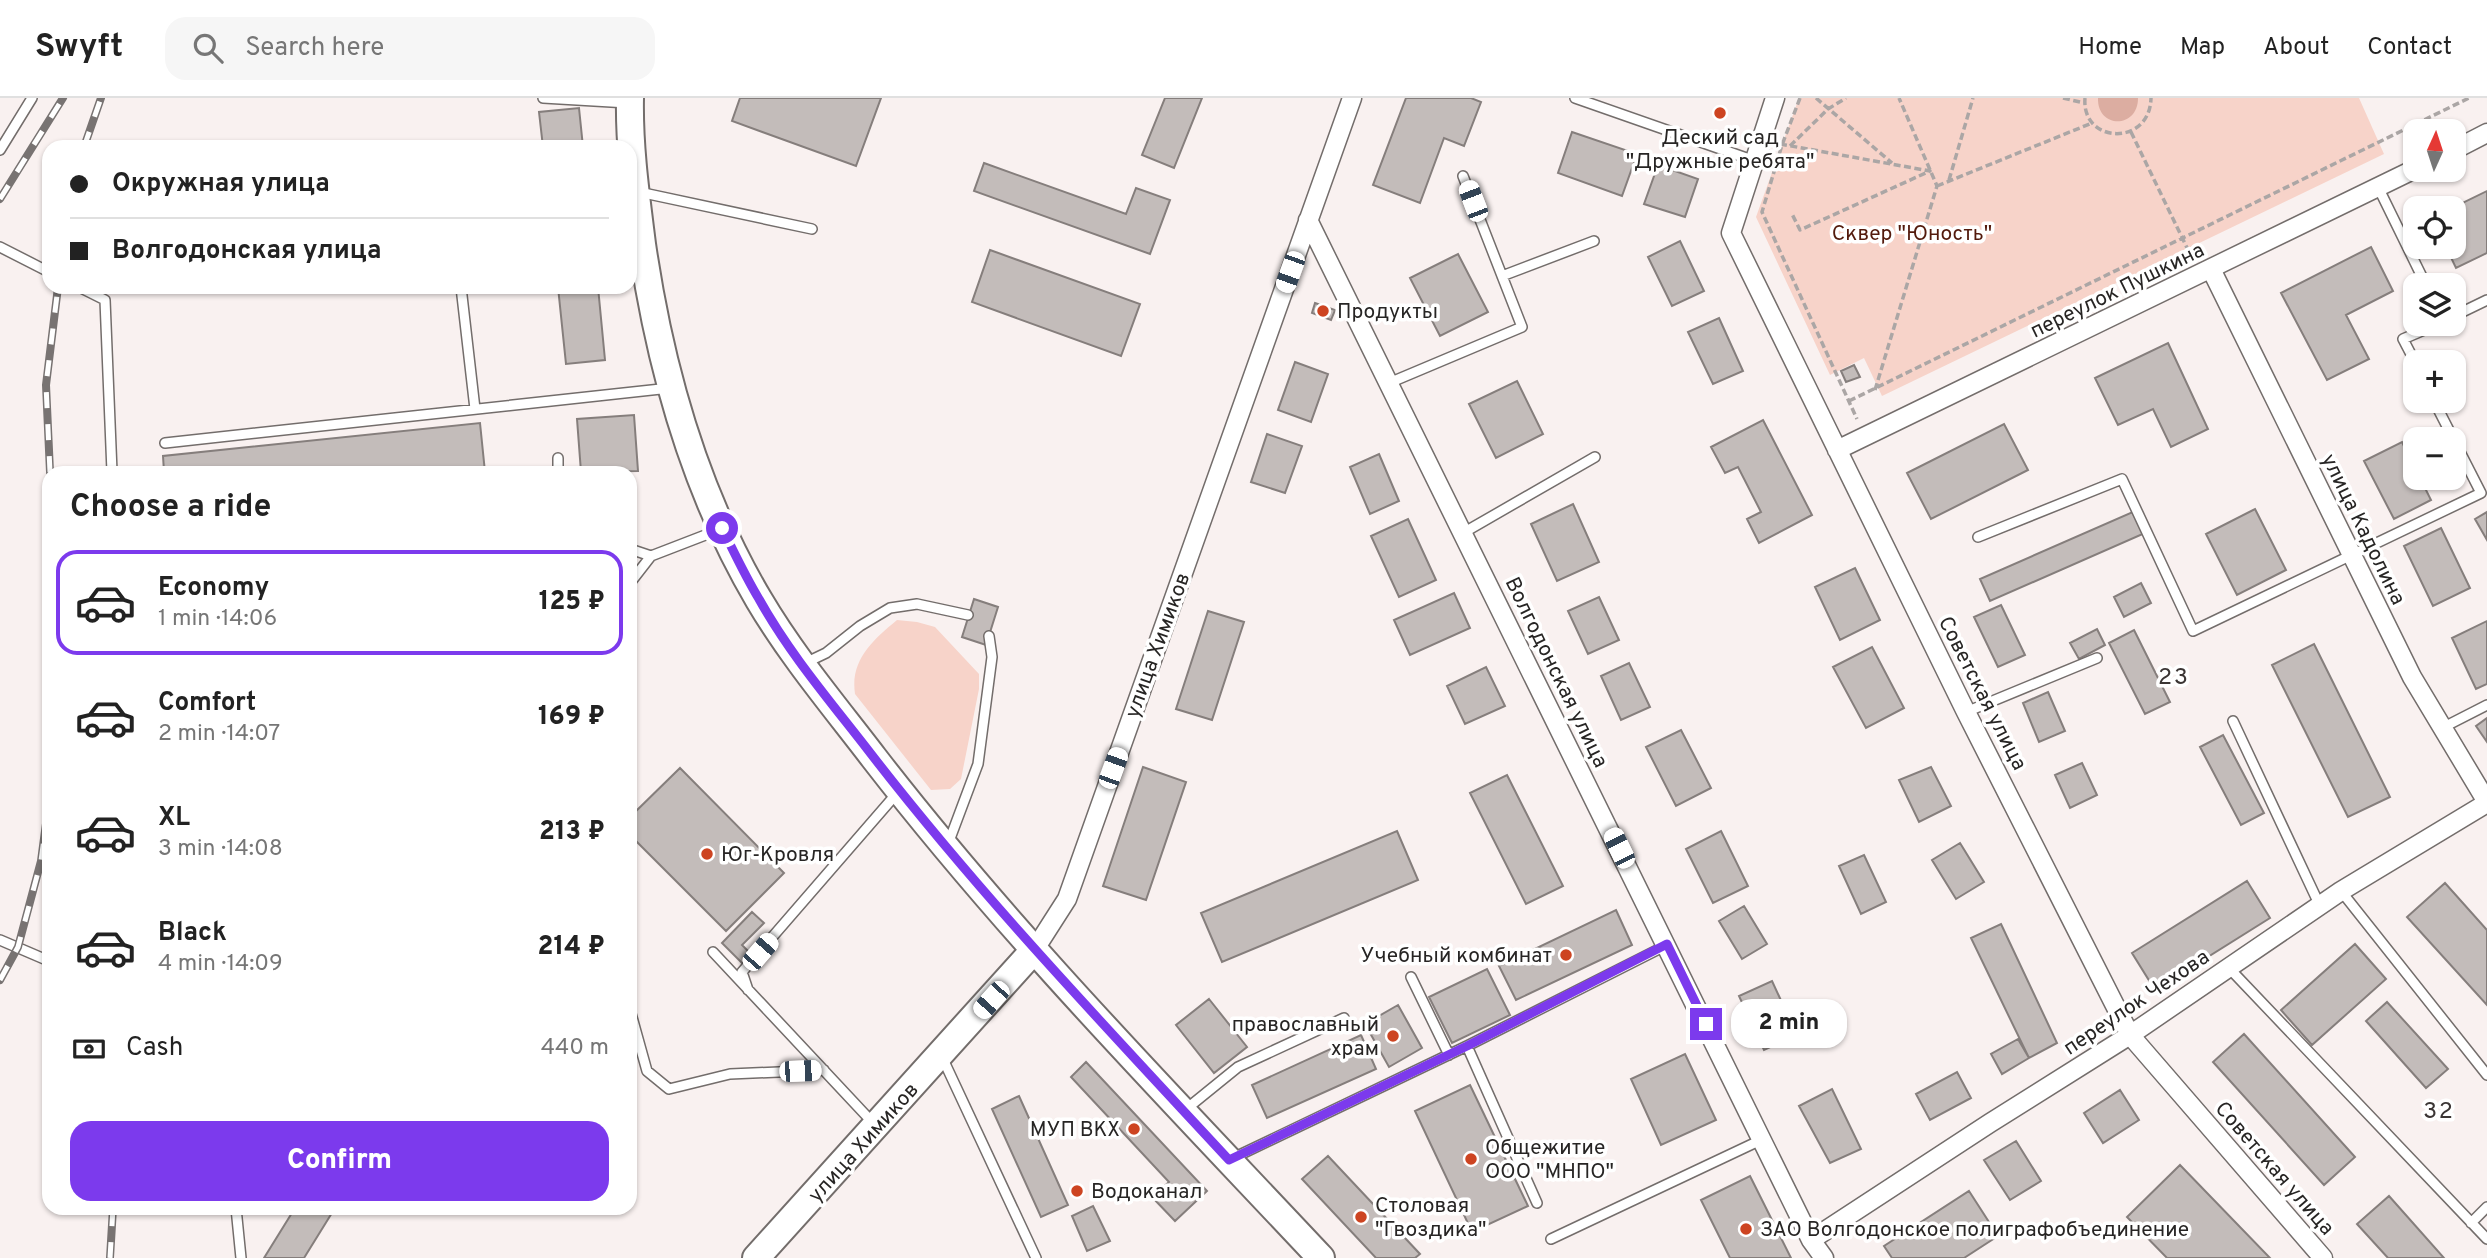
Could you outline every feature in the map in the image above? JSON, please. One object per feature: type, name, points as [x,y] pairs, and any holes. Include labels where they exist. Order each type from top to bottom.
[{"type":"main road","points":[[630,100],[632,140]]},
{"type":"main road","points":[[637,205],[652,312],[679,415],[722,528],[759,600],[802,664],[947,849],[1035,949],[1321,1258]]},
{"type":"main road","name":"улица Химиков","points":[[756,1258],[942,1056],[1035,949]]},
{"type":"street","points":[[1308,220],[1352,98]]},
{"type":"street","name":"Советская улица","points":[[1775,98],[1731,233],[1966,712],[2130,1035],[2323,1258]]},
{"type":"street","points":[[2466,144],[2487,133]]},
{"type":"street","name":"переулок Пушкина","points":[[1837,450],[2403,175]]},
{"type":"street","name":"Волгодонская улица","points":[[1308,220],[1811,1240],[1825,1258]]},
{"type":"street","name":"улица Химиков","points":[[1035,949],[1067,899],[1308,220]]},
{"type":"street","name":"улица Кадолина","points":[[2211,269],[2412,677],[2487,803]]},
{"type":"street","name":"переулок Чехова","points":[[1811,1240],[2130,1035],[2341,891],[2487,803]]},
{"type":"lane","points":[[0,150],[32,98]]},
{"type":"lane","points":[[543,98],[630,100]]},
{"type":"lane","points":[[1575,98],[1755,161]]},
{"type":"lane","points":[[1389,383],[1522,327],[1463,176]]},
{"type":"lane","points":[[2378,187],[2420,273]]},
{"type":"lane","points":[[637,191],[812,229]]},
{"type":"lane","points":[[1502,276],[1594,241]]},
{"type":"lane","points":[[0,247],[42,268]]},
{"type":"lane","points":[[93,294],[105,300],[112,466]]},
{"type":"lane","points":[[462,294],[475,409]]},
{"type":"lane","points":[[2466,310],[2487,300]]},
{"type":"lane","points":[[2409,350],[2403,339],[2410,336]]},
{"type":"lane","points":[[165,443],[671,387]]},
{"type":"lane","points":[[1978,537],[2122,479],[2193,631],[2481,493],[2440,413]]},
{"type":"lane","points":[[1463,533],[1595,457]]},
{"type":"lane","points":[[558,458],[558,466]]},
{"type":"lane","points":[[637,574],[651,556],[722,528]]},
{"type":"lane","points":[[637,551],[651,556]]},
{"type":"lane","points":[[802,664],[826,653],[860,626],[890,608],[917,604],[968,615]]},
{"type":"lane","points":[[947,849],[978,764],[992,657],[989,636]]},
{"type":"lane","points":[[1966,712],[2097,658]]},
{"type":"lane","points":[[2442,728],[2487,705]]},
{"type":"lane","points":[[2233,721],[2320,906]]},
{"type":"lane","points":[[748,990],[743,972],[900,791]]},
{"type":"lane","points":[[2341,891],[2487,1075]]},
{"type":"lane","points":[[0,940],[42,958]]},
{"type":"lane","points":[[1229,1160],[1449,1055],[1667,944]]},
{"type":"lane","points":[[713,952],[877,1127]]},
{"type":"lane","points":[[2228,968],[2487,1239]]},
{"type":"lane","points":[[1411,976],[1449,1055]]},
{"type":"lane","points":[[1184,1111],[1238,1067],[1344,1018]]},
{"type":"lane","points":[[637,1035],[647,1071],[669,1090],[730,1074],[824,1070]]},
{"type":"lane","points":[[1467,1046],[1537,1203]]},
{"type":"lane","points":[[942,1056],[1036,1258]]},
{"type":"lane","points":[[1550,1239],[1763,1139]]},
{"type":"lane","points":[[2471,1223],[2487,1208]]},
{"type":"lane","points":[[237,1215],[241,1258]]},
{"type":"path","points":[[1800,98],[1782,145],[1762,212],[1849,401],[2469,98]]},
{"type":"path","points":[[1816,98],[1894,165]]},
{"type":"path","points":[[1790,146],[1828,109],[1846,98]]},
{"type":"path","points":[[1875,390],[1937,186],[1899,98]]},
{"type":"path","points":[[1949,181],[1973,98]]},
{"type":"path","points":[[2063,98],[2085,101],[2092,123],[2110,134],[2131,132],[2147,117],[2151,98]]},
{"type":"path","points":[[1937,186],[2092,123]]},
{"type":"path","points":[[2131,132],[2191,257],[2211,269]]},
{"type":"path","points":[[1761,141],[1930,171]]},
{"type":"path","points":[[1792,214],[1800,230],[1930,171]]},
{"type":"green space","name":"Сквер \"Юность\"","points":[[1799,98],[2359,98],[2384,154],[1882,396],[1864,358],[1830,375],[1756,217]]},
{"type":"green space","points":[[897,620],[935,627],[979,674],[979,689],[961,779],[950,789],[931,790],[855,694],[856,671],[865,652]]},
{"type":"shaded area","points":[[2098,98],[2138,98],[2132,115],[2118,121],[2110,120],[2104,115],[2099,108]]},
{"type":"building","points":[[740,98],[881,98],[856,166],[732,121]]},
{"type":"building","points":[[1165,98],[1202,98],[1174,168],[1142,155]]},
{"type":"building","points":[[1406,98],[1471,98],[1481,102],[1464,146],[1444,138],[1420,203],[1373,185]]},
{"type":"building","points":[[579,108],[582,140],[542,140],[539,112]]},
{"type":"building","points":[[1572,132],[1637,154],[1622,196],[1558,173]]},
{"type":"building","points":[[984,163],[1126,214],[1136,188],[1170,200],[1150,254],[974,191]]},
{"type":"building","points":[[1658,165],[1698,179],[1685,217],[1644,204]]},
{"type":"building","points":[[2487,191],[2487,253],[2456,268],[2452,259],[2466,259],[2466,201]]},
{"type":"building","points":[[1680,241],[1704,291],[1672,306],[1648,257]]},
{"type":"building","points":[[2371,247],[2393,291],[2346,315],[2369,359],[2327,380],[2281,293]]},
{"type":"building","points":[[990,250],[1140,304],[1121,356],[972,302]]},
{"type":"building","points":[[1458,254],[1488,312],[1440,336],[1410,278]]},
{"type":"building","points":[[559,294],[599,294],[605,360],[566,364]]},
{"type":"building","name":"Продукты","points":[[1315,303],[1335,310],[1331,320],[1312,313]]},
{"type":"building","points":[[1719,318],[1743,371],[1713,384],[1688,332]]},
{"type":"building","points":[[2168,343],[2208,429],[2171,447],[2153,409],[2118,425],[2095,378]]},
{"type":"building","points":[[1295,362],[1328,374],[1311,422],[1278,410]]},
{"type":"building","points":[[1854,365],[1860,377],[1846,382],[1841,371]]},
{"type":"building","points":[[1517,381],[1543,434],[1496,458],[1469,404]]},
{"type":"building","points":[[634,415],[638,471],[637,466],[581,466],[577,419]]},
{"type":"building","points":[[1763,420],[1812,515],[1759,543],[1747,519],[1761,512],[1738,467],[1725,473],[1711,447]]},
{"type":"building","points":[[480,423],[484,466],[164,466],[163,456]]},
{"type":"building","points":[[2004,424],[2028,470],[1931,519],[1907,473]]},
{"type":"building","points":[[1267,434],[1302,446],[1285,493],[1251,482]]},
{"type":"building","points":[[2402,442],[2403,490],[2426,490],[2431,500],[2394,519],[2364,461]]},
{"type":"building","points":[[1379,454],[1399,501],[1370,514],[1350,467]]},
{"type":"building","points":[[1573,504],[1599,562],[1557,581],[1531,524]]},
{"type":"building","points":[[2255,509],[2286,570],[2237,595],[2206,534]]},
{"type":"building","points":[[2135,511],[2145,533],[1990,601],[1980,579]]},
{"type":"building","points":[[2487,512],[2487,540],[2475,519]]},
{"type":"building","points":[[1408,519],[1436,580],[1399,597],[1371,536]]},
{"type":"building","points":[[2441,528],[2470,588],[2433,606],[2404,546]]},
{"type":"building","points":[[1855,568],[1880,620],[1840,640],[1815,587]]},
{"type":"building","points":[[2141,583],[2151,603],[2124,617],[2114,597]]},
{"type":"building","points":[[1454,593],[1470,628],[1410,655],[1394,620]]},
{"type":"building","points":[[1599,597],[1619,640],[1588,654],[1568,611]]},
{"type":"building","points":[[974,599],[998,607],[986,645],[962,637]]},
{"type":"building","points":[[2001,605],[2025,655],[1998,667],[1974,617]]},
{"type":"building","points":[[1208,611],[1244,622],[1212,720],[1176,709]]},
{"type":"building","points":[[2487,621],[2487,684],[2476,689],[2452,638]]},
{"type":"building","points":[[2097,629],[2105,645],[2079,659],[2070,643]]},
{"type":"building","points":[[2134,630],[2170,702],[2145,714],[2109,643]]},
{"type":"building","points":[[2314,644],[2390,797],[2348,817],[2272,665]]},
{"type":"building","points":[[1872,647],[1904,708],[1866,728],[1833,667]]},
{"type":"building","points":[[1629,663],[1650,707],[1621,720],[1601,676]]},
{"type":"building","points":[[1486,667],[1505,706],[1465,724],[1447,686]]},
{"type":"building","points":[[2048,692],[2065,731],[2039,742],[2023,703]]},
{"type":"building","points":[[2487,718],[2487,742],[2476,726]]},
{"type":"building","points":[[1681,730],[1711,788],[1676,806],[1646,747]]},
{"type":"building","points":[[2223,735],[2264,813],[2241,825],[2200,747]]},
{"type":"building","points":[[2082,763],[2097,795],[2070,808],[2055,775]]},
{"type":"building","points":[[1143,767],[1186,782],[1146,900],[1103,886]]},
{"type":"building","points":[[1931,767],[1951,806],[1919,822],[1899,780]]},
{"type":"building","name":"Юг-Кровля","points":[[680,768],[784,873],[726,931],[637,842],[637,810]]},
{"type":"building","points":[[1507,775],[1563,886],[1526,904],[1470,793]]},
{"type":"building","points":[[1397,831],[1418,880],[1222,962],[1201,913]]},
{"type":"building","points":[[1721,831],[1748,886],[1713,903],[1686,849]]},
{"type":"building","points":[[1960,843],[1984,882],[1956,899],[1932,860]]},
{"type":"building","points":[[1864,855],[1886,902],[1861,914],[1839,866]]},
{"type":"building","points":[[2247,881],[2270,918],[2155,990],[2132,953]]},
{"type":"building","points":[[2445,883],[2487,930],[2487,1005],[2407,917]]},
{"type":"building","points":[[1744,906],[1767,944],[1742,959],[1719,921]]},
{"type":"building","name":"Учебный комбинат","points":[[1616,910],[1632,945],[1516,1000],[1499,966]]},
{"type":"building","points":[[752,912],[764,923],[742,945],[753,956],[745,966],[722,943]]},
{"type":"building","points":[[2001,924],[2057,1043],[2029,1058],[1971,938]]},
{"type":"building","points":[[2355,944],[2386,979],[2312,1045],[2281,1010]]},
{"type":"building","points":[[1487,969],[1510,1015],[1452,1043],[1429,997]]},
{"type":"building","points":[[1772,981],[1797,1035],[1764,1050],[1739,996]]},
{"type":"building","points":[[1209,999],[1247,1047],[1214,1073],[1176,1025]]},
{"type":"building","points":[[2387,1002],[2448,1069],[2426,1088],[2366,1021]]},
{"type":"building","name":"православный храм","points":[[1398,1005],[1422,1048],[1389,1067],[1365,1024]]},
{"type":"building","points":[[2244,1034],[2355,1157],[2324,1185],[2213,1062]]},
{"type":"building","points":[[1361,1035],[1376,1069],[1267,1118],[1252,1085]]},
{"type":"building","points":[[2018,1039],[2029,1058],[2002,1074],[1991,1054]]},
{"type":"building","points":[[1685,1054],[1716,1120],[1661,1145],[1631,1079]]},
{"type":"building","name":"МУП ВКХ","points":[[1086,1062],[1207,1191],[1175,1221],[1152,1197],[1169,1182],[1071,1077]]},
{"type":"building","points":[[1957,1072],[1971,1098],[1930,1120],[1916,1094]]},
{"type":"building","name":"Общежитие ООО \"МНПО\"","points":[[1470,1085],[1528,1206],[1472,1232],[1415,1111]]},
{"type":"building","points":[[1832,1089],[1861,1149],[1830,1163],[1799,1106]]},
{"type":"building","points":[[2120,1090],[2139,1120],[2103,1143],[2084,1113]]},
{"type":"building","points":[[1019,1096],[1068,1205],[1041,1217],[992,1109]]},
{"type":"building","points":[[2016,1141],[2041,1181],[2010,1200],[1984,1160]]},
{"type":"building","name":"Столовая \"Гвоздика\"","points":[[1328,1156],[1420,1254],[1415,1258],[1376,1258],[1302,1179]]},
{"type":"building","points":[[2180,1165],[2270,1258],[2167,1258],[2127,1217]]},
{"type":"building","name":"ЗАО Волгодонское полиграфобъединение","points":[[1750,1176],[1791,1258],[1730,1258],[1701,1200]]},
{"type":"building","points":[[1969,1191],[1998,1236],[1964,1258],[1892,1258],[1884,1246]]},
{"type":"building","points":[[2389,1196],[2444,1258],[2388,1258],[2357,1224]]},
{"type":"building","points":[[1093,1206],[1110,1241],[1087,1251],[1072,1216]]},
{"type":"building","points":[[291,1215],[331,1215],[304,1258],[264,1258]]},
{"type":"railway","points":[[0,199],[63,98]]},
{"type":"railway","points":[[86,140],[101,98]]},
{"type":"railway","points":[[50,466],[46,385],[57,294]]},
{"type":"railway","points":[[0,980],[18,947],[42,854]]},
{"type":"railway","points":[[110,1258],[113,1215]]},
{"type":"place","name":"Деский сад \"Дружные ребята\"","points":[[1720,113]]},
{"type":"place","name":"Продукты","points":[[1323,311]]},
{"type":"place","name":"Юг-Кровля","points":[[707,854]]},
{"type":"place","name":"Учебный комбинат","points":[[1566,955]]},
{"type":"place","name":"православный храм","points":[[1393,1036]]},
{"type":"place","name":"МУП ВКХ","points":[[1134,1129]]},
{"type":"place","name":"Общежитие ООО \"МНПО\"","points":[[1471,1159]]},
{"type":"place","name":"Водоканал","points":[[1077,1191]]},
{"type":"place","name":"Столовая \"Гвоздика\"","points":[[1361,1217]]},
{"type":"place","name":"ЗАО Волгодонское полиграфобъединение","points":[[1746,1229]]},
{"type":"district","name":"23","points":[[2174,676]]},
{"type":"district","name":"32","points":[[2439,1110]]},
{"type":"route","points":[[722,528],[759,600],[802,664],[915,810],[1087,1007],[1229,1160],[1467,1046],[1667,944],[1706,1024]]}]
